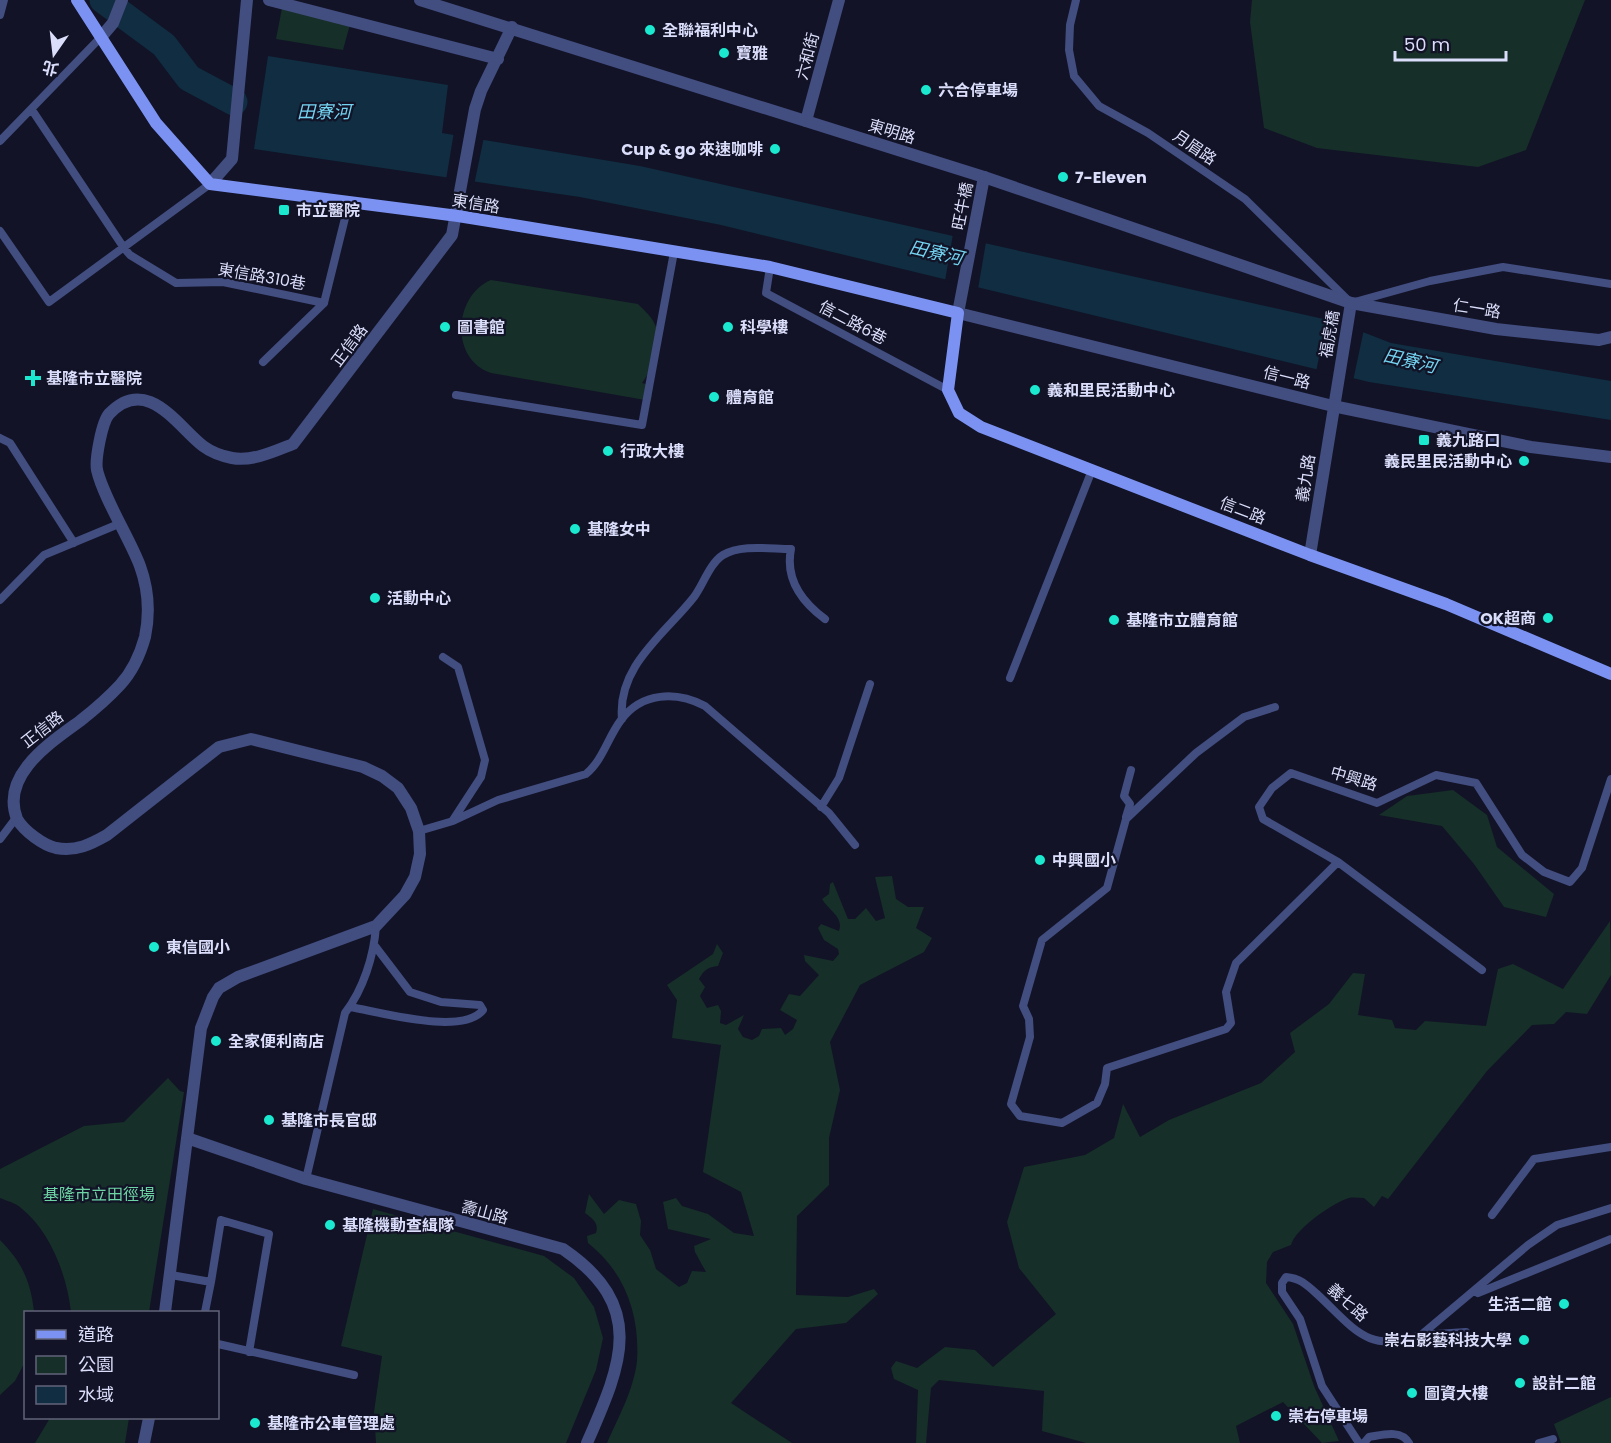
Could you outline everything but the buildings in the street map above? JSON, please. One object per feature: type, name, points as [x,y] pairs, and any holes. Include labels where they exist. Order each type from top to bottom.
[{"type":"main road","points":[[77,0],[156,123],[210,184]]},
{"type":"main road","name":"東信路","points":[[210,184],[458,216],[770,267],[958,313]]},
{"type":"main road","points":[[948,390],[958,313]]},
{"type":"main road","name":"信二路","points":[[948,390],[959,412],[981,427],[1310,555],[1446,604],[1611,674]]},
{"type":"street","points":[[102,36],[113,22],[122,0]]},
{"type":"street","points":[[210,184],[232,159],[247,0]]},
{"type":"street","points":[[269,0],[498,59]]},
{"type":"street","name":"東明路","points":[[420,0],[984,177],[1351,303]]},
{"type":"street","name":"六和街","points":[[806,122],[839,0]]},
{"type":"street","points":[[458,216],[471,129],[481,91],[512,27]]},
{"type":"street","name":"旺牛橋","points":[[958,313],[984,177]]},
{"type":"street","name":"正信路","points":[[16,818],[11,810],[8,796],[18,771],[38,750],[102,704],[122,683],[138,660],[148,618],[147,591],[140,566],[97,469],[102,429],[108,414],[129,402],[144,401],[174,416],[203,446],[234,459],[256,457],[293,444],[452,235],[458,216]]},
{"type":"street","name":"仁一路","points":[[1351,303],[1496,329],[1605,339],[1611,348]]},
{"type":"street","name":"福虎橋","points":[[1333,406],[1351,303]]},
{"type":"street","name":"信一路","points":[[958,313],[1333,406],[1531,447],[1611,457]]},
{"type":"street","name":"義九路","points":[[1310,555],[1333,406]]},
{"type":"street","points":[[16,818],[38,839],[54,848],[70,850],[89,845],[107,835],[219,747],[250,739],[363,767],[382,776],[398,788],[411,808],[419,831],[420,854],[415,877],[405,895],[376,926],[238,977],[219,988],[208,1005],[201,1028],[165,1311]]},
{"type":"street","name":"壽山路","points":[[187,1138],[306,1179],[563,1249],[588,1268],[600,1281],[613,1306],[621,1344],[615,1376],[587,1443]]},
{"type":"street","points":[[144,1443],[149,1419]]},
{"type":"lane","points":[[0,15],[4,0]]},
{"type":"lane","name":"月眉路","points":[[1076,0],[1070,25],[1069,50],[1074,76],[1099,106],[1148,133],[1245,199],[1351,303]]},
{"type":"lane","points":[[0,141],[102,36]]},
{"type":"lane","name":"東信路310巷","points":[[32,110],[124,248],[130,255],[176,283],[223,282],[324,303],[349,202]]},
{"type":"lane","points":[[0,231],[4,244],[49,302],[210,184]]},
{"type":"lane","points":[[456,394],[642,425],[674,252]]},
{"type":"lane","name":"信二路6巷","points":[[770,267],[766,293],[948,390]]},
{"type":"lane","points":[[1351,303],[1430,281],[1503,267],[1611,284]]},
{"type":"lane","points":[[263,362],[324,303]]},
{"type":"lane","points":[[0,438],[10,443],[74,543]]},
{"type":"lane","points":[[1010,678],[1092,470]]},
{"type":"lane","points":[[0,600],[44,555],[121,523]]},
{"type":"lane","points":[[622,719],[621,707],[628,682],[643,652],[692,599],[722,555],[744,549],[791,549],[788,562],[794,584],[803,599],[825,619]]},
{"type":"lane","points":[[443,657],[458,667],[485,760],[481,777],[453,821]]},
{"type":"lane","points":[[821,807],[839,778],[870,684]]},
{"type":"lane","points":[[419,831],[453,821],[498,800],[586,774],[595,766],[622,719],[636,706],[655,697],[671,695],[696,701],[705,706],[821,807],[855,845]]},
{"type":"lane","points":[[1125,819],[1196,753],[1244,717],[1275,706]]},
{"type":"lane","points":[[1131,770],[1124,796],[1130,804],[1107,888],[1042,940],[1023,1006],[1029,1019],[1030,1037],[1011,1104],[1020,1116],[1050,1124],[1062,1123],[1097,1103],[1106,1084],[1107,1068],[1226,1029],[1231,1023],[1226,992],[1236,963],[1338,862]]},
{"type":"lane","name":"中興路","points":[[1482,970],[1338,862],[1263,819],[1259,807],[1272,788],[1291,773],[1377,803],[1436,775],[1476,783],[1522,855],[1544,872],[1570,882],[1582,868],[1611,779]]},
{"type":"lane","points":[[0,839],[16,818]]},
{"type":"lane","points":[[306,1179],[345,1013],[350,1007],[375,946],[376,926]]},
{"type":"lane","points":[[350,1007],[442,1022],[472,1020],[483,1010],[480,1005],[441,1002],[410,992],[375,946]]},
{"type":"lane","points":[[1492,1215],[1534,1159],[1611,1147]]},
{"type":"lane","name":"義七路","points":[[1359,1443],[1322,1386],[1300,1319],[1282,1292],[1282,1283],[1286,1277],[1305,1283],[1362,1335],[1377,1342],[1401,1342],[1421,1335],[1528,1245],[1557,1225],[1611,1208]]},
{"type":"lane","points":[[205,1311],[221,1220],[269,1234],[249,1352]]},
{"type":"lane","points":[[1460,1303],[1488,1287],[1611,1239]]},
{"type":"lane","points":[[171,1275],[211,1282]]},
{"type":"lane","points":[[1421,1335],[1466,1332]]},
{"type":"lane","points":[[219,1344],[354,1375]]},
{"type":"lane","points":[[1364,1443],[1369,1437],[1392,1434],[1406,1438],[1409,1443]]},
{"type":"lane","points":[[1539,1443],[1553,1439]]},
{"type":"green space","points":[[1252,0],[1585,0],[1526,150],[1478,167],[1317,148],[1264,128],[1250,22]]},
{"type":"green space","points":[[283,3],[351,21],[343,50],[276,39]]},
{"type":"green space","points":[[491,280],[638,304],[653,321],[657,334],[655,356],[642,383],[653,386],[651,401],[491,373],[477,366],[468,355],[461,327],[469,299]]},
{"type":"green space","points":[[1453,790],[1487,815],[1497,847],[1554,894],[1546,917],[1504,907],[1474,864],[1442,826],[1379,815],[1407,796]]},
{"type":"green space","points":[[892,876],[896,899],[908,907],[924,907],[916,928],[932,938],[924,952],[860,985],[830,1042],[840,1090],[829,1138],[829,1185],[797,1216],[796,1295],[848,1297],[874,1289],[878,1294],[846,1323],[796,1329],[731,1403],[792,1443],[607,1443],[633,1382],[637,1361],[636,1327],[633,1311],[621,1281],[612,1267],[588,1243],[587,1236],[596,1233],[597,1230],[595,1222],[585,1213],[589,1194],[604,1214],[619,1200],[636,1204],[641,1221],[640,1235],[650,1250],[656,1269],[679,1287],[687,1283],[692,1271],[706,1272],[694,1246],[711,1239],[668,1229],[663,1202],[676,1198],[682,1206],[708,1214],[734,1233],[754,1236],[741,1192],[703,1172],[721,1045],[672,1038],[677,1000],[667,985],[713,954],[717,944],[723,953],[718,966],[707,970],[699,979],[705,987],[700,996],[707,1008],[718,1005],[721,1011],[720,1023],[726,1025],[744,1015],[738,1029],[743,1037],[752,1040],[759,1036],[762,1029],[781,1028],[785,1035],[793,1029],[797,1020],[780,1010],[789,994],[800,996],[819,975],[805,961],[804,955],[833,961],[839,954],[838,949],[824,940],[818,928],[821,924],[839,931],[838,918],[822,899],[829,894],[830,884],[833,882],[848,919],[855,919],[866,908],[876,921],[885,918],[875,877]]},
{"type":"green space","points":[[1610,921],[1611,975],[1587,1014],[1566,1012],[1554,1024],[1532,1025],[1487,1071],[1388,1199],[1382,1196],[1374,1207],[1364,1198],[1342,1201],[1325,1210],[1307,1224],[1291,1245],[1273,1252],[1267,1262],[1266,1283],[1293,1324],[1314,1386],[1339,1441],[1322,1443],[1283,1402],[1236,1426],[1240,1443],[1086,1443],[1042,1431],[1044,1391],[939,1380],[931,1388],[926,1443],[916,1443],[918,1390],[894,1379],[891,1368],[896,1361],[917,1368],[945,1347],[975,1350],[993,1367],[1056,1314],[1019,1268],[1007,1222],[1024,1167],[1085,1155],[1114,1138],[1123,1104],[1140,1137],[1169,1120],[1261,1083],[1295,1052],[1290,1033],[1329,1004],[1353,973],[1365,974],[1358,1015],[1392,1020],[1395,1028],[1416,1030],[1425,1021],[1486,1026],[1498,969],[1513,964],[1563,989]]},
{"type":"green space","name":"基隆市立田徑場","points":[[168,1078],[180,1091],[184,1092],[149,1311],[71,1311],[66,1284],[56,1255],[41,1229],[21,1208],[0,1198],[0,1169],[84,1126],[124,1122]]},
{"type":"green space","points":[[373,1209],[544,1256],[574,1278],[594,1307],[603,1338],[596,1370],[566,1443],[376,1443],[374,1412],[382,1356],[341,1346]]},
{"type":"green space","points":[[0,1240],[14,1256],[24,1273],[31,1291],[34,1311],[24,1311],[24,1364],[15,1381],[0,1395]]},
{"type":"green space","points":[[1611,1397],[1611,1443],[1561,1443],[1554,1424]]},
{"type":"green space","points":[[49,1419],[129,1419],[125,1443],[35,1443]]},
{"type":"water","name":"田寮河","points":[[268,56],[448,85],[442,133],[640,166],[1337,322],[1391,343],[1611,381],[1611,420],[1369,382],[721,225],[580,197],[254,149]]},
{"type":"pier","points":[[454,132],[484,137],[474,185],[446,180]]},
{"type":"pier","points":[[953,234],[986,242],[978,289],[945,281]]},
{"type":"pier","points":[[1327,317],[1364,329],[1353,381],[1316,372]]},
{"type":"waterway","name":"田寮河","points":[[103,0],[164,45],[189,78],[234,102]]},
{"type":"place","name":"全聯福利中心","points":[[650,30]]},
{"type":"place","name":"寶雅","points":[[724,53]]},
{"type":"place","name":"六合停車場","points":[[926,90]]},
{"type":"place","name":"Cup & go 來速咖啡","points":[[775,149]]},
{"type":"place","name":"7-Eleven","points":[[1063,177]]},
{"type":"place","name":"市立醫院","points":[[284,210]]},
{"type":"place","name":"圖書館","points":[[445,327]]},
{"type":"place","name":"科學樓","points":[[728,327]]},
{"type":"place","name":"基隆市立醫院","points":[[33,378]]},
{"type":"place","name":"義和里民活動中心","points":[[1035,390]]},
{"type":"place","name":"體育館","points":[[714,397]]},
{"type":"place","name":"義九路口","points":[[1424,440]]},
{"type":"place","name":"行政大樓","points":[[608,451]]},
{"type":"place","name":"義民里民活動中心","points":[[1524,461]]},
{"type":"place","name":"基隆女中","points":[[575,529]]},
{"type":"place","name":"活動中心","points":[[375,598]]},
{"type":"place","name":"OK超商","points":[[1548,618]]},
{"type":"place","name":"基隆市立體育館","points":[[1114,620]]},
{"type":"place","name":"中興國小","points":[[1040,860]]},
{"type":"place","name":"東信國小","points":[[154,947]]},
{"type":"place","name":"全家便利商店","points":[[216,1041]]},
{"type":"place","name":"基隆市長官邸","points":[[269,1120]]},
{"type":"place","name":"基隆機動查緝隊","points":[[330,1225]]},
{"type":"place","name":"生活二館","points":[[1564,1304]]},
{"type":"place","name":"崇右影藝科技大學","points":[[1524,1340]]},
{"type":"place","name":"設計二館","points":[[1520,1383]]},
{"type":"place","name":"圖資大樓","points":[[1412,1393]]},
{"type":"place","name":"崇右停車場","points":[[1276,1416]]},
{"type":"place","name":"基隆市公車管理處","points":[[255,1423]]}]
